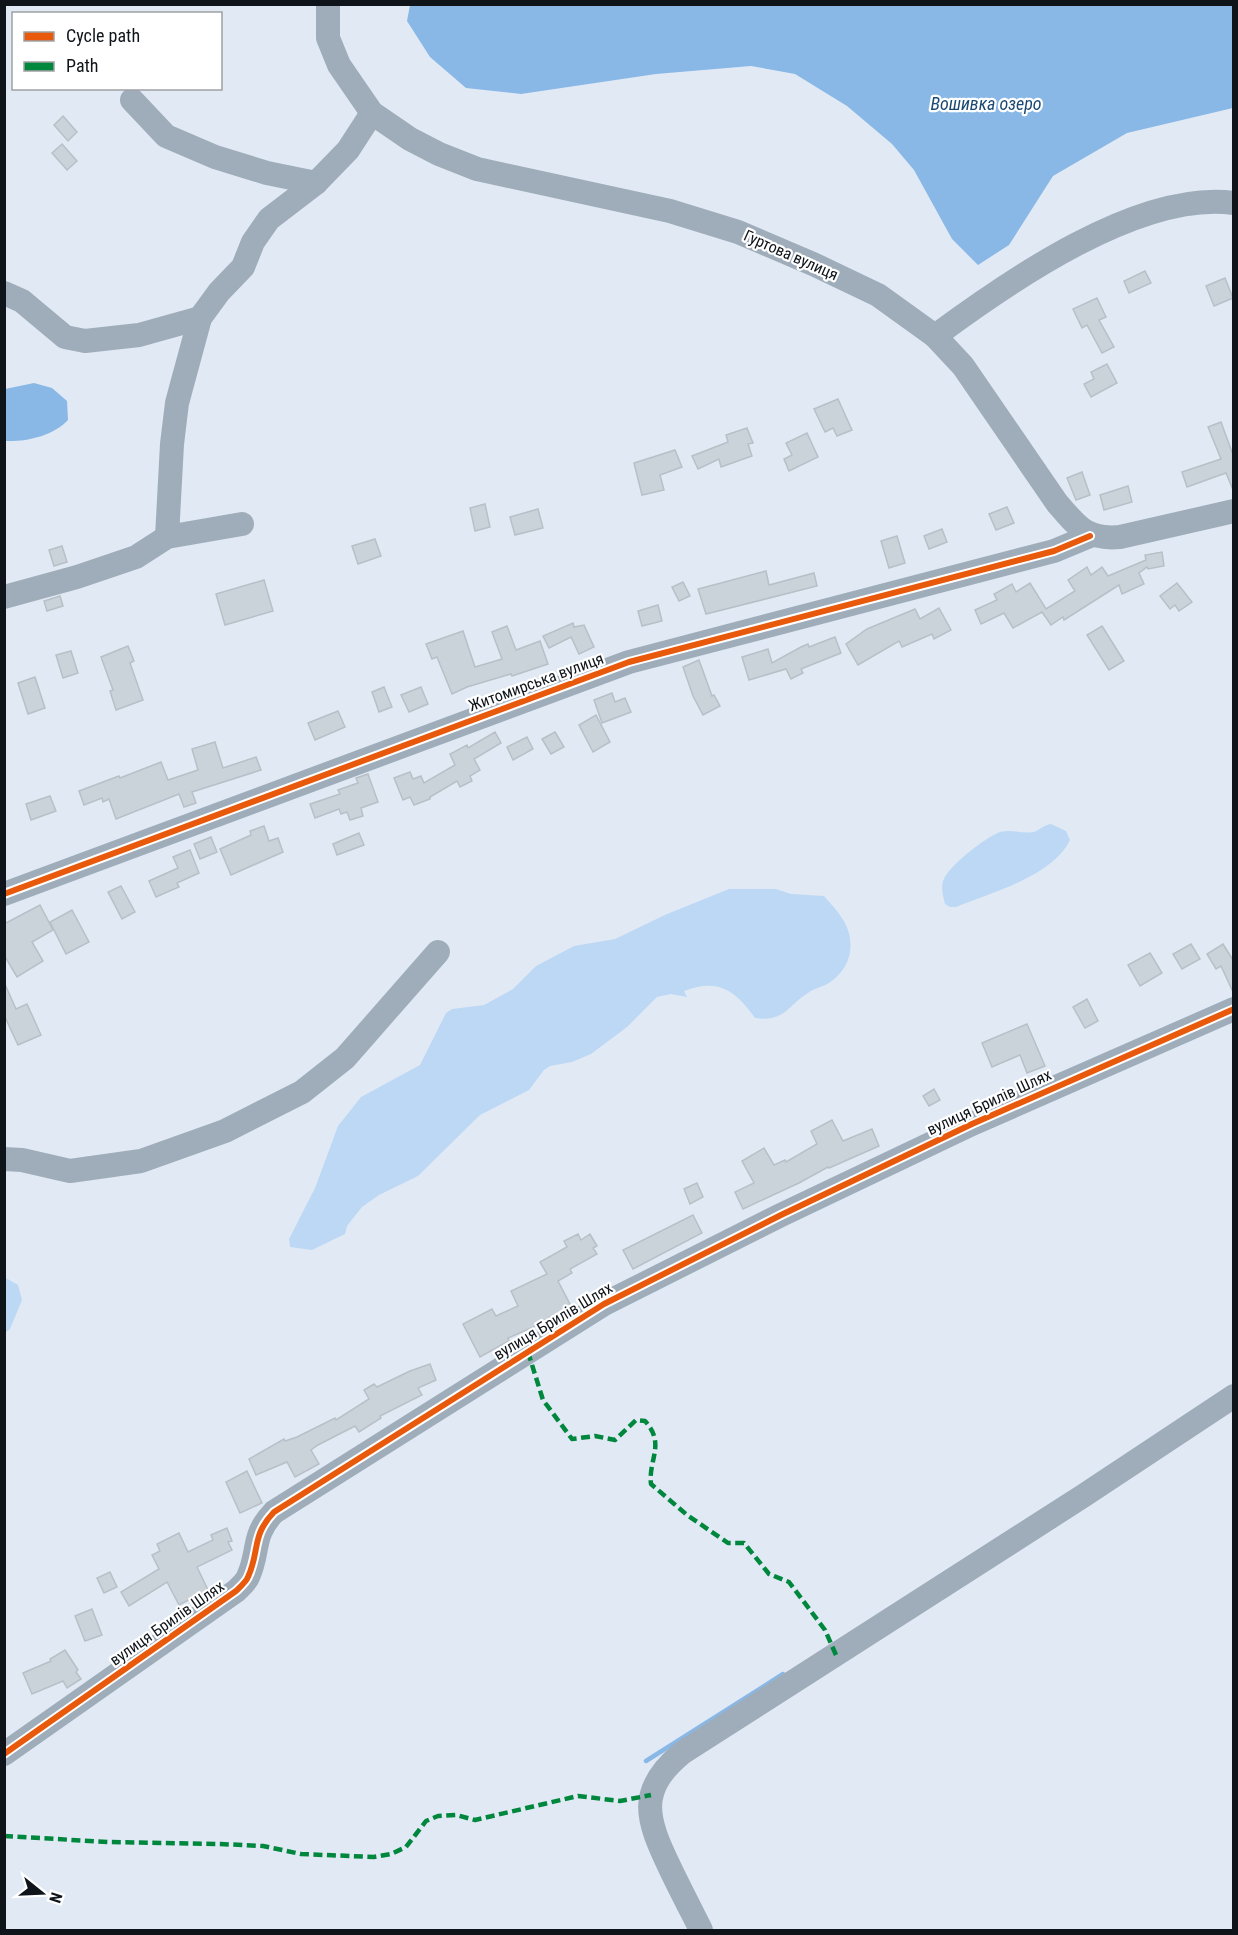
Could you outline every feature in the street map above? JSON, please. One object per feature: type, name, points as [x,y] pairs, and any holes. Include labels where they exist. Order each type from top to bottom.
[{"type":"street","name":"Гуртова вулиця","points":[[328,4],[328,39],[339,65],[372,113],[410,139],[439,154],[477,169],[670,211],[738,232],[878,295],[935,336],[963,366],[1057,502],[1090,536]]},
{"type":"street","points":[[132,100],[166,136],[215,158],[267,173],[316,183]]},
{"type":"street","points":[[167,537],[172,444],[177,404],[200,318],[219,292],[243,267],[253,242],[270,219],[316,183],[348,150],[372,113]]},
{"type":"street","points":[[935,336],[974,307],[1067,248],[1150,212],[1188,204],[1233,203]]},
{"type":"street","points":[[4,293],[22,301],[65,337],[85,341],[139,335],[200,318]]},
{"type":"street","points":[[1090,536],[1120,537],[1233,511]]},
{"type":"street","points":[[4,597],[77,577],[136,556],[167,537],[242,524]]},
{"type":"street","name":"Житомирська вулиця","points":[[4,894],[629,662],[1054,551],[1090,536]]},
{"type":"street","points":[[4,1159],[22,1160],[70,1170],[141,1161],[225,1131],[302,1092],[345,1058],[438,952]]},
{"type":"street","name":"вулиця Брилів Шлях","points":[[4,1754],[236,1591],[248,1578],[257,1538],[263,1523],[274,1512],[604,1304],[781,1215],[972,1124],[1233,1009]]},
{"type":"street","points":[[701,1930],[654,1834],[650,1812],[651,1795],[665,1766],[1233,1396]]},
{"type":"shaded area","points":[[1051,824],[1066,831],[1070,840],[1062,853],[1050,864],[1020,882],[986,896],[956,907],[945,904],[942,887],[946,875],[977,846],[1000,832],[1034,832]]},
{"type":"shaded area","points":[[729,889],[776,889],[791,894],[824,896],[842,918],[850,936],[850,954],[843,970],[829,983],[810,991],[779,1016],[773,1018],[755,1018],[733,994],[716,986],[696,987],[684,991],[687,997],[671,994],[657,997],[627,1027],[591,1054],[572,1062],[550,1066],[544,1070],[529,1090],[480,1115],[418,1176],[379,1195],[362,1207],[347,1226],[345,1234],[312,1250],[290,1247],[289,1239],[315,1188],[338,1126],[361,1097],[420,1065],[446,1013],[452,1009],[484,1005],[513,989],[536,966],[574,946],[615,939],[667,914]]},
{"type":"shaded area","points":[[4,1277],[18,1285],[22,1300],[10,1329],[5,1333]]},
{"type":"water","name":"Вошивка озеро","points":[[410,5],[1233,5],[1233,108],[1127,133],[1053,176],[1009,245],[978,265],[952,239],[914,170],[892,144],[847,106],[795,74],[751,66],[656,74],[521,94],[466,88],[430,57],[407,21]]},
{"type":"water","points":[[34,383],[52,388],[67,401],[68,420],[62,426],[39,437],[5,441],[5,389]]},
{"type":"building","points":[[63,116],[77,132],[68,141],[54,125]]},
{"type":"building","points":[[62,144],[77,161],[67,170],[52,153]]},
{"type":"building","points":[[1145,271],[1151,283],[1129,293],[1124,281]]},
{"type":"building","points":[[1225,278],[1233,298],[1214,306],[1206,286]]},
{"type":"building","points":[[1097,298],[1106,317],[1099,320],[1114,347],[1102,353],[1087,325],[1082,328],[1073,309]]},
{"type":"building","points":[[1107,364],[1117,383],[1091,397],[1084,384],[1094,379],[1091,372]]},
{"type":"building","points":[[838,399],[852,430],[837,436],[833,428],[825,432],[814,409]]},
{"type":"building","points":[[1221,422],[1233,455],[1233,490],[1226,473],[1187,487],[1182,472],[1221,459],[1208,427]]},
{"type":"building","points":[[747,428],[753,443],[748,444],[752,456],[721,467],[719,459],[698,469],[692,456],[728,442],[726,435]]},
{"type":"building","points":[[807,433],[818,457],[789,471],[784,459],[792,455],[786,443]]},
{"type":"building","points":[[675,450],[682,467],[660,475],[664,490],[642,495],[634,463]]},
{"type":"building","points":[[1082,472],[1090,495],[1076,500],[1067,478]]},
{"type":"building","points":[[1128,486],[1132,502],[1104,510],[1100,495]]},
{"type":"building","points":[[485,504],[490,527],[475,531],[470,508]]},
{"type":"building","points":[[1007,507],[1014,523],[996,530],[989,514]]},
{"type":"building","points":[[538,509],[543,528],[515,535],[510,517]]},
{"type":"building","points":[[942,529],[947,542],[929,549],[924,536]]},
{"type":"building","points":[[897,536],[905,563],[889,568],[881,541]]},
{"type":"building","points":[[375,539],[381,556],[358,564],[352,546]]},
{"type":"building","points":[[62,546],[67,562],[54,566],[49,550]]},
{"type":"building","points":[[1162,552],[1164,566],[1148,569],[1147,567],[1139,573],[1144,584],[1122,594],[1119,585],[1064,620],[1063,617],[1051,625],[1042,612],[1013,628],[1004,613],[981,624],[975,610],[997,600],[994,594],[1012,584],[1016,592],[1030,583],[1046,609],[1075,591],[1068,580],[1087,567],[1091,575],[1102,567],[1108,576],[1146,560],[1145,555]]},
{"type":"building","points":[[766,571],[769,585],[814,573],[817,586],[706,614],[698,589]]},
{"type":"building","points":[[264,580],[273,611],[225,625],[216,594]]},
{"type":"building","points":[[683,582],[690,596],[679,601],[672,587]]},
{"type":"building","points":[[1177,583],[1192,602],[1179,611],[1175,605],[1170,609],[1160,596]]},
{"type":"building","points":[[60,596],[63,606],[47,611],[44,601]]},
{"type":"building","points":[[658,605],[662,621],[642,626],[638,611]]},
{"type":"building","points":[[939,608],[951,630],[934,639],[932,634],[902,647],[899,641],[858,665],[846,644],[867,629],[915,609],[920,619]]},
{"type":"building","points":[[573,623],[574,627],[584,625],[594,647],[579,654],[571,637],[549,648],[543,636]]},
{"type":"building","points":[[507,626],[516,650],[540,641],[548,664],[467,687],[452,694],[437,657],[432,659],[426,644],[463,631],[475,667],[502,659],[492,632]]},
{"type":"building","points":[[1102,626],[1124,661],[1109,670],[1087,635]]},
{"type":"building","points":[[835,637],[841,653],[801,669],[803,673],[791,679],[786,669],[749,680],[742,657],[768,649],[772,663],[808,644],[809,647]]},
{"type":"building","points":[[128,646],[134,661],[130,663],[143,700],[116,710],[110,691],[113,690],[101,657]]},
{"type":"building","points":[[71,651],[78,673],[63,678],[56,655]]},
{"type":"building","points":[[699,660],[712,696],[714,695],[720,706],[703,715],[693,696],[683,667]]},
{"type":"building","points":[[35,677],[45,708],[28,714],[18,683]]},
{"type":"building","points":[[384,687],[392,707],[379,712],[372,692]]},
{"type":"building","points":[[421,687],[428,704],[409,712],[401,695]]},
{"type":"building","points":[[612,693],[615,702],[625,698],[631,712],[602,723],[594,700]]},
{"type":"building","points":[[338,711],[345,727],[315,740],[308,723]]},
{"type":"building","points":[[596,715],[610,742],[593,752],[579,725]]},
{"type":"building","points":[[495,732],[501,743],[474,759],[480,770],[470,776],[472,781],[460,787],[457,781],[430,799],[414,805],[410,797],[403,800],[394,778],[410,772],[413,779],[421,776],[424,783],[455,765],[450,754],[467,745],[468,748]]},
{"type":"building","points":[[555,732],[564,747],[551,754],[542,739]]},
{"type":"building","points":[[527,737],[533,749],[513,760],[507,747]]},
{"type":"building","points":[[215,742],[223,768],[256,757],[261,770],[192,792],[196,803],[184,807],[179,794],[116,819],[109,799],[103,802],[102,798],[84,805],[79,791],[161,762],[168,780],[198,770],[192,749]]},
{"type":"building","points":[[368,774],[378,802],[361,808],[363,816],[350,820],[347,812],[341,814],[339,809],[315,818],[310,804],[340,794],[338,790],[358,783],[356,778]]},
{"type":"building","points":[[50,796],[56,811],[31,820],[26,804]]},
{"type":"building","points":[[264,826],[269,841],[278,838],[283,852],[231,875],[220,849],[251,835],[250,831]]},
{"type":"building","points":[[359,833],[364,845],[337,855],[333,844]]},
{"type":"building","points":[[211,837],[217,852],[200,859],[194,844]]},
{"type":"building","points":[[190,850],[199,873],[177,883],[179,887],[156,897],[149,881],[178,868],[173,857]]},
{"type":"building","points":[[121,886],[135,912],[122,919],[108,892]]},
{"type":"building","points":[[40,905],[53,930],[32,942],[43,961],[17,977],[4,955],[4,924]]},
{"type":"building","points":[[72,910],[89,942],[66,954],[50,922]]},
{"type":"building","points":[[1191,944],[1200,959],[1182,969],[1173,954]]},
{"type":"building","points":[[1223,944],[1233,960],[1233,992],[1221,966],[1216,969],[1207,954]]},
{"type":"building","points":[[1150,953],[1162,973],[1140,986],[1128,965]]},
{"type":"building","points":[[4,982],[16,1009],[27,1004],[41,1035],[18,1045],[4,1015]]},
{"type":"building","points":[[1087,999],[1098,1021],[1085,1028],[1073,1007]]},
{"type":"building","points":[[1027,1024],[1045,1066],[1027,1073],[1020,1055],[992,1067],[982,1043]]},
{"type":"building","points":[[934,1089],[940,1100],[929,1106],[923,1096]]},
{"type":"building","points":[[832,1120],[843,1141],[872,1129],[879,1146],[828,1167],[743,1209],[735,1192],[754,1183],[742,1161],[764,1148],[774,1165],[785,1160],[786,1162],[817,1144],[811,1131]]},
{"type":"building","points":[[697,1183],[703,1197],[690,1204],[684,1189]]},
{"type":"building","points":[[693,1215],[702,1233],[633,1269],[623,1250]]},
{"type":"building","points":[[578,1234],[581,1240],[590,1234],[597,1246],[593,1248],[597,1254],[570,1269],[572,1273],[558,1281],[571,1306],[538,1325],[508,1338],[509,1341],[480,1357],[463,1324],[492,1309],[496,1316],[518,1306],[511,1291],[547,1274],[540,1262],[567,1247],[564,1241]]},
{"type":"building","points":[[430,1364],[436,1380],[418,1388],[422,1395],[380,1416],[381,1418],[359,1432],[355,1426],[318,1445],[311,1450],[319,1464],[295,1477],[287,1462],[256,1475],[249,1459],[284,1439],[285,1441],[297,1437],[335,1418],[336,1420],[369,1399],[364,1390],[374,1384],[377,1387]]},
{"type":"building","points":[[247,1471],[262,1503],[240,1513],[226,1482]]},
{"type":"building","points":[[227,1528],[232,1541],[228,1542],[232,1550],[197,1567],[208,1590],[179,1605],[167,1582],[129,1606],[121,1592],[159,1569],[152,1555],[160,1551],[157,1544],[179,1533],[188,1552],[213,1540],[211,1535]]},
{"type":"building","points":[[110,1572],[117,1587],[104,1593],[97,1578]]},
{"type":"building","points":[[92,1609],[102,1635],[85,1641],[75,1616]]},
{"type":"building","points":[[65,1650],[81,1679],[67,1688],[63,1681],[32,1694],[23,1673],[51,1661],[50,1659]]},
{"type":"waterway","points":[[646,1761],[783,1674]]},
{"type":"marked path","points":[[528,1352],[543,1400],[572,1439],[595,1436],[615,1440],[636,1420],[645,1421],[651,1429],[655,1445],[651,1484],[687,1515],[728,1543],[744,1543],[769,1574],[789,1582],[825,1630],[836,1655]]},
{"type":"marked path","points":[[4,1836],[108,1842],[263,1846],[301,1854],[374,1857],[391,1854],[406,1847],[426,1821],[438,1816],[456,1815],[475,1820],[578,1796],[620,1801],[651,1795]]},
{"type":"cycle path","points":[[4,894],[629,662],[1054,551],[1090,536]]},
{"type":"cycle path","points":[[4,1754],[236,1591],[248,1577],[259,1536],[274,1512],[604,1304],[781,1215],[972,1124],[1234,1009]]}]
